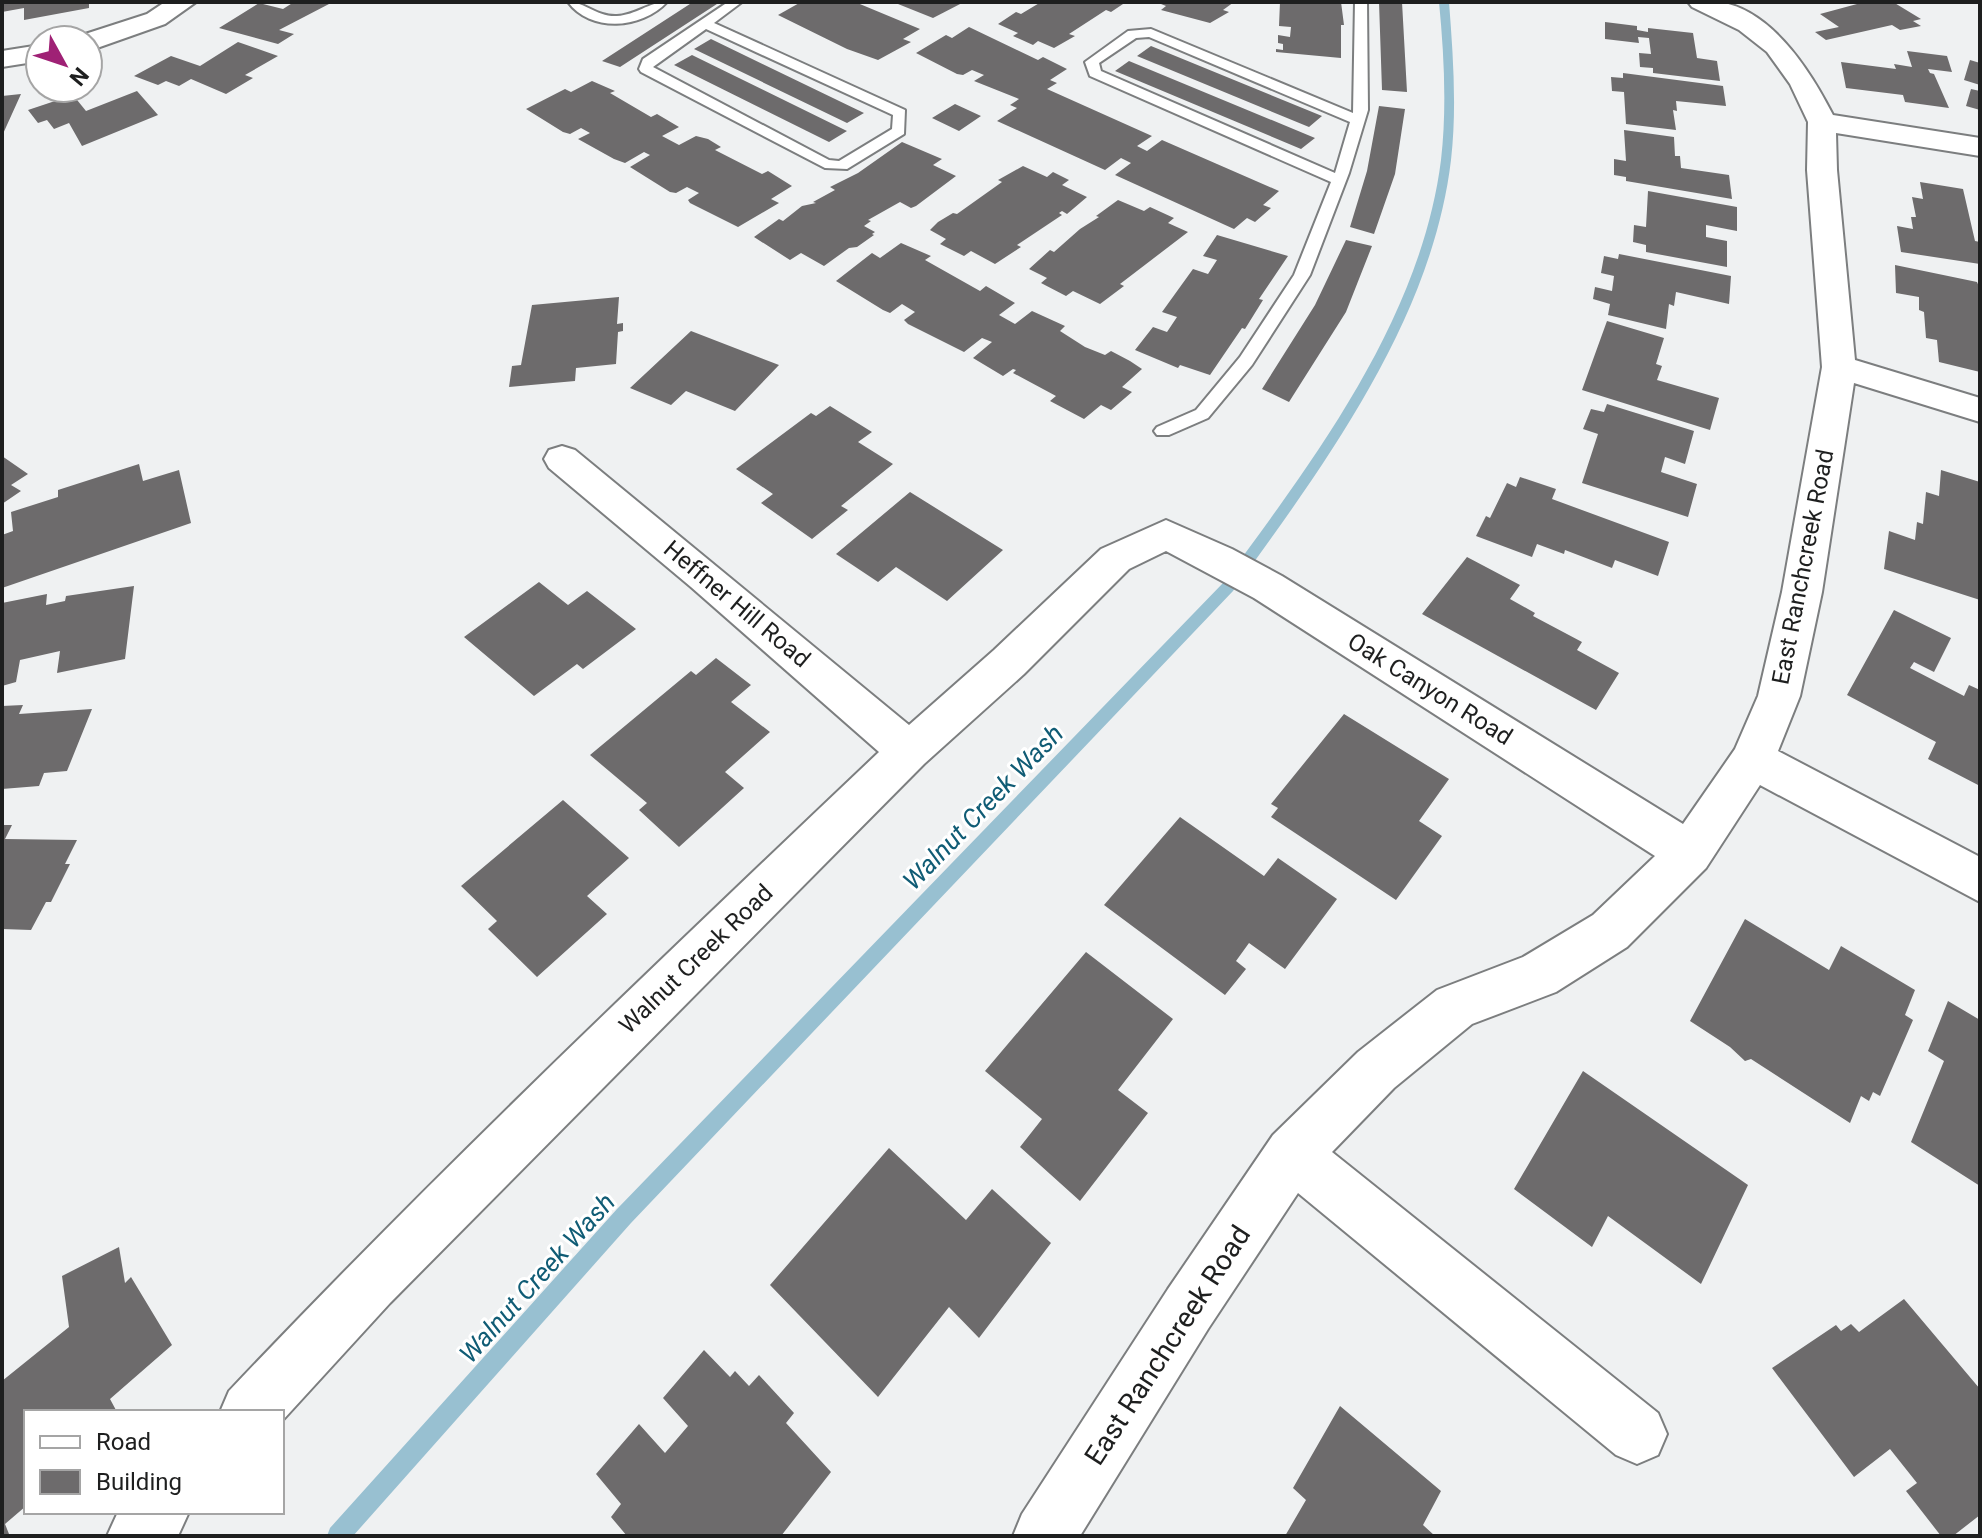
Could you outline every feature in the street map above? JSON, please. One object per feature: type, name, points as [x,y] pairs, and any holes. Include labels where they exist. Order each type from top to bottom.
[{"type":"street","points":[[104,37],[156,19],[183,2]]},
{"type":"street","name":"East Ranchcreek Road","points":[[1044,1536],[1188,1309],[1292,1154],[1376,1070],[1455,1007],[1539,975],[1610,931],[1690,853],[1753,759],[1779,696],[1799,607],[1839,367],[1822,170],[1822,122],[1803,83],[1776,46],[1748,24],[1701,2]]},
{"type":"street","points":[[2,59],[24,56]]},
{"type":"street","points":[[1822,122],[1980,147]]},
{"type":"street","points":[[1839,367],[1980,410]]},
{"type":"street","name":"Heffner Hill Road","points":[[562,459],[705,576],[909,751]]},
{"type":"street","name":"Walnut Creek Road","points":[[252,1410],[381,1272],[909,751],[1009,662],[1115,559],[1166,534]]},
{"type":"street","name":"Oak Canyon Road","points":[[1166,534],[1268,587],[1690,853]]},
{"type":"street","points":[[1753,759],[1980,881]]},
{"type":"street","points":[[1292,1154],[1637,1434]]},
{"type":"street","points":[[138,1536],[156,1514]]},
{"type":"lane","points":[[574,2],[578,10],[607,19],[645,13],[661,2]]},
{"type":"lane","points":[[704,23],[900,113],[899,131],[842,166],[825,164],[646,69],[648,62],[704,23],[736,2]]},
{"type":"lane","points":[[1163,431],[1202,414],[1246,361],[1302,275],[1339,180],[1361,110],[1361,2]]},
{"type":"lane","points":[[1339,180],[1095,73],[1092,62],[1133,34],[1151,33],[1358,120]]},
{"type":"building","points":[[2,2],[89,2],[89,8],[24,20],[24,8],[2,12]]},
{"type":"building","points":[[294,2],[329,4],[279,30],[294,34],[278,44],[219,28],[259,3],[283,9]]},
{"type":"building","points":[[693,2],[720,2],[620,67],[602,61]]},
{"type":"building","points":[[801,2],[855,2],[920,29],[903,39],[911,42],[878,60],[847,49],[778,15]]},
{"type":"building","points":[[964,2],[933,18],[898,4]]},
{"type":"building","points":[[1041,2],[1126,2],[1111,12],[1106,10],[1069,34],[1075,36],[1054,48],[1038,41],[1033,45],[1013,36],[1018,33],[998,24],[1016,12],[1021,14]]},
{"type":"building","points":[[1156,2],[1234,2],[1223,10],[1229,12],[1210,23],[1161,10],[1166,6]]},
{"type":"building","points":[[1280,2],[1341,2],[1344,25],[1341,25],[1341,58],[1276,52],[1276,49],[1283,50],[1283,44],[1278,43],[1278,35],[1290,37],[1291,27],[1279,26]]},
{"type":"building","points":[[1379,2],[1402,2],[1407,92],[1382,90]]},
{"type":"building","points":[[1854,2],[1893,2],[1921,19],[1913,21],[1921,26],[1900,30],[1892,25],[1826,40],[1815,32],[1839,27],[1820,14],[1857,4]]},
{"type":"building","points":[[1605,22],[1637,26],[1637,30],[1648,32],[1648,28],[1693,33],[1697,58],[1717,61],[1720,81],[1653,73],[1653,68],[1640,67],[1639,53],[1651,54],[1649,38],[1638,37],[1639,43],[1605,39]]},
{"type":"building","points":[[969,27],[1038,60],[1043,57],[1067,69],[1050,80],[1057,83],[1047,89],[1152,136],[1137,146],[1147,151],[1162,140],[1279,191],[1263,205],[1271,208],[1255,222],[1247,218],[1234,229],[1115,175],[1131,163],[1121,158],[1105,170],[997,121],[1017,108],[1010,105],[1019,99],[974,81],[984,75],[972,70],[963,75],[957,74],[916,53],[946,35],[952,38]]},
{"type":"building","points":[[711,39],[864,113],[847,123],[694,49]]},
{"type":"building","points":[[238,42],[278,56],[245,75],[253,78],[226,94],[191,79],[179,86],[166,81],[158,85],[134,76],[171,56],[200,66]]},
{"type":"building","points":[[1151,46],[1322,116],[1309,127],[1137,56]]},
{"type":"building","points":[[1907,51],[1947,56],[1952,72],[1928,69],[1934,74],[1949,108],[1905,102],[1903,95],[1846,88],[1841,62],[1896,69],[1894,64],[1912,67]]},
{"type":"building","points":[[692,55],[847,131],[829,142],[674,65]]},
{"type":"building","points":[[1970,60],[1980,63],[1980,85],[1964,80]]},
{"type":"building","points":[[1129,61],[1315,138],[1301,149],[1115,71]]},
{"type":"building","points":[[1623,73],[1723,86],[1726,106],[1676,101],[1677,111],[1673,110],[1676,130],[1626,124],[1624,92],[1612,91],[1611,77],[1623,78]]},
{"type":"building","points":[[592,81],[615,91],[610,93],[651,117],[657,114],[679,127],[662,136],[679,145],[696,136],[708,139],[721,147],[715,150],[762,174],[768,171],[792,186],[771,199],[779,203],[738,227],[690,203],[688,200],[699,193],[687,187],[676,193],[670,192],[630,167],[650,155],[644,152],[625,163],[614,159],[578,139],[590,133],[581,128],[570,134],[563,132],[526,109],[565,89],[571,92]]},
{"type":"building","points":[[1971,89],[1980,91],[1980,110],[1966,106]]},
{"type":"building","points":[[137,91],[158,115],[82,146],[69,123],[54,129],[47,120],[38,123],[28,110],[46,104],[80,104],[86,111]]},
{"type":"building","points":[[21,94],[2,136],[2,96]]},
{"type":"building","points":[[955,104],[981,116],[959,131],[932,118]]},
{"type":"building","points":[[1379,106],[1405,109],[1395,174],[1374,234],[1350,227],[1367,171]]},
{"type":"building","points":[[1624,130],[1674,137],[1675,156],[1680,156],[1681,168],[1729,175],[1732,199],[1626,181],[1626,177],[1614,175],[1614,159],[1626,161]]},
{"type":"building","points":[[902,142],[942,159],[933,165],[956,176],[916,206],[911,208],[900,202],[868,220],[871,221],[864,226],[875,232],[874,235],[857,247],[849,248],[824,266],[801,253],[790,260],[754,237],[802,206],[816,203],[813,202],[835,190],[830,187],[858,173]]},
{"type":"building","points":[[1023,166],[1047,177],[1053,172],[1069,180],[1062,185],[1087,197],[1067,214],[1059,213],[1062,215],[995,264],[971,251],[964,256],[940,244],[946,239],[930,230],[938,222],[953,213],[957,214],[1002,182],[998,180]]},
{"type":"building","points":[[1920,182],[1963,189],[1975,241],[1980,242],[1980,264],[1901,252],[1897,226],[1913,229],[1911,217],[1916,217],[1912,197],[1923,199]]},
{"type":"building","points":[[1648,191],[1737,207],[1737,231],[1706,225],[1706,237],[1727,241],[1727,267],[1646,252],[1646,245],[1633,242],[1634,225],[1646,227]]},
{"type":"building","points":[[1118,200],[1144,211],[1150,207],[1174,218],[1168,223],[1188,232],[1120,284],[1124,286],[1100,304],[1073,291],[1066,296],[1041,283],[1047,278],[1029,269]]},
{"type":"building","points":[[1217,235],[1288,256],[1259,299],[1263,300],[1245,329],[1242,328],[1210,375],[1180,365],[1178,368],[1135,350],[1153,327],[1167,332],[1177,317],[1162,312],[1193,269],[1208,274],[1217,260],[1203,256]]},
{"type":"building","points":[[1346,240],[1372,246],[1346,312],[1289,402],[1262,389],[1315,305]]},
{"type":"building","points":[[901,243],[931,256],[925,260],[980,291],[986,286],[1015,303],[999,315],[1015,324],[1032,311],[1065,326],[1060,331],[1085,347],[1105,355],[1111,351],[1130,361],[1142,369],[1122,387],[1132,392],[1111,410],[1101,405],[1084,419],[1050,401],[1056,396],[1013,373],[1016,370],[1003,376],[973,358],[992,342],[982,338],[964,352],[908,324],[904,320],[915,312],[902,304],[890,313],[836,281],[872,253],[880,258]]},
{"type":"building","points":[[1619,254],[1731,276],[1729,304],[1676,292],[1674,306],[1669,304],[1666,329],[1608,315],[1610,304],[1593,299],[1595,287],[1612,291],[1614,276],[1601,273],[1604,256],[1618,259]]},
{"type":"building","points":[[1895,265],[1977,282],[1980,289],[1980,372],[1939,362],[1937,340],[1926,338],[1924,312],[1919,310],[1919,297],[1896,293]]},
{"type":"building","points":[[619,297],[617,324],[623,323],[623,331],[618,332],[616,364],[576,368],[575,381],[509,387],[512,366],[521,365],[532,305]]},
{"type":"building","points":[[1607,321],[1664,338],[1656,364],[1662,366],[1657,380],[1719,398],[1710,430],[1582,390]]},
{"type":"building","points":[[691,331],[779,365],[735,411],[686,391],[671,405],[630,388]]},
{"type":"building","points":[[1607,404],[1694,431],[1685,464],[1665,457],[1661,472],[1697,484],[1688,517],[1582,483],[1598,434],[1583,429],[1591,409],[1604,412]]},
{"type":"building","points":[[830,406],[872,432],[858,442],[893,464],[841,506],[848,510],[812,539],[761,503],[773,494],[736,469],[811,413],[816,416]]},
{"type":"building","points":[[2,456],[28,474],[11,485],[21,491],[2,504]]},
{"type":"building","points":[[139,464],[143,481],[179,470],[191,523],[2,588],[2,535],[13,531],[11,512],[58,497],[58,490]]},
{"type":"building","points":[[1941,470],[1980,482],[1980,600],[1884,569],[1889,531],[1915,540],[1917,522],[1923,524],[1926,492],[1939,496]]},
{"type":"building","points":[[1520,477],[1556,489],[1552,499],[1669,542],[1658,576],[1615,560],[1612,568],[1565,550],[1564,554],[1537,544],[1532,557],[1476,536],[1486,516],[1490,518],[1507,483],[1516,487]]},
{"type":"building","points":[[910,492],[1003,550],[947,601],[896,567],[878,582],[836,554]]},
{"type":"building","points":[[1467,557],[1520,585],[1510,599],[1535,613],[1533,616],[1582,642],[1577,650],[1619,673],[1596,710],[1422,614]]},
{"type":"building","points":[[539,582],[568,605],[587,591],[636,629],[583,669],[577,664],[534,696],[464,637]]},
{"type":"building","points":[[134,586],[125,659],[57,673],[60,651],[20,660],[16,682],[2,686],[2,603],[47,594],[46,605],[65,601],[66,596]]},
{"type":"building","points":[[1894,610],[1951,638],[1934,672],[1914,662],[1910,668],[1964,696],[1969,685],[1980,690],[1980,786],[1928,759],[1936,742],[1847,695]]},
{"type":"building","points":[[716,658],[751,685],[731,702],[770,732],[725,772],[744,788],[679,847],[639,810],[647,803],[590,755],[691,671],[696,675]]},
{"type":"building","points":[[23,705],[19,714],[92,709],[67,771],[44,773],[39,786],[2,789],[2,706]]},
{"type":"building","points":[[1344,714],[1449,779],[1419,821],[1442,836],[1396,900],[1271,817],[1278,808],[1271,804]]},
{"type":"building","points":[[563,800],[629,858],[587,896],[607,914],[537,977],[488,929],[497,921],[461,886]]},
{"type":"building","points":[[1180,817],[1264,876],[1278,858],[1337,899],[1285,969],[1249,943],[1236,961],[1246,969],[1225,995],[1104,905]]},
{"type":"building","points":[[2,825],[12,825],[5,839],[77,840],[65,864],[70,864],[51,902],[46,902],[31,930],[2,929]]},
{"type":"building","points":[[1745,919],[1829,970],[1841,946],[1915,990],[1905,1015],[1913,1020],[1880,1096],[1873,1092],[1869,1101],[1861,1096],[1850,1123],[1751,1059],[1745,1061],[1730,1047],[1690,1021]]},
{"type":"building","points":[[1086,952],[1173,1019],[1118,1090],[1148,1113],[1080,1201],[1020,1147],[1042,1119],[985,1071]]},
{"type":"building","points":[[1948,1001],[1980,1020],[1980,1186],[1911,1142],[1944,1061],[1928,1051]]},
{"type":"building","points":[[1583,1071],[1748,1185],[1701,1284],[1608,1216],[1592,1247],[1514,1189]]},
{"type":"building","points":[[889,1148],[966,1220],[992,1189],[1051,1243],[979,1338],[949,1307],[878,1397],[770,1285]]},
{"type":"building","points":[[119,1247],[125,1283],[131,1277],[172,1345],[110,1399],[116,1410],[24,1410],[24,1508],[5,1524],[9,1534],[2,1536],[2,1381],[69,1327],[62,1276]]},
{"type":"building","points":[[1904,1299],[1980,1389],[1980,1515],[1953,1536],[1941,1536],[1906,1491],[1917,1483],[1890,1449],[1854,1477],[1772,1368],[1836,1325],[1841,1331],[1851,1324],[1859,1332]]},
{"type":"building","points":[[704,1350],[730,1377],[735,1371],[749,1386],[759,1375],[794,1413],[786,1423],[831,1472],[781,1536],[627,1536],[611,1517],[621,1504],[596,1474],[639,1424],[665,1453],[688,1426],[663,1398]]},
{"type":"building","points":[[1340,1406],[1441,1491],[1423,1525],[1435,1536],[1285,1536],[1306,1500],[1293,1488]]},
{"type":"waterway","name":"Walnut Creek Wash","points":[[338,1536],[624,1216],[1228,587],[1292,499],[1379,360],[1421,260],[1446,159],[1449,80],[1444,2]]}]
